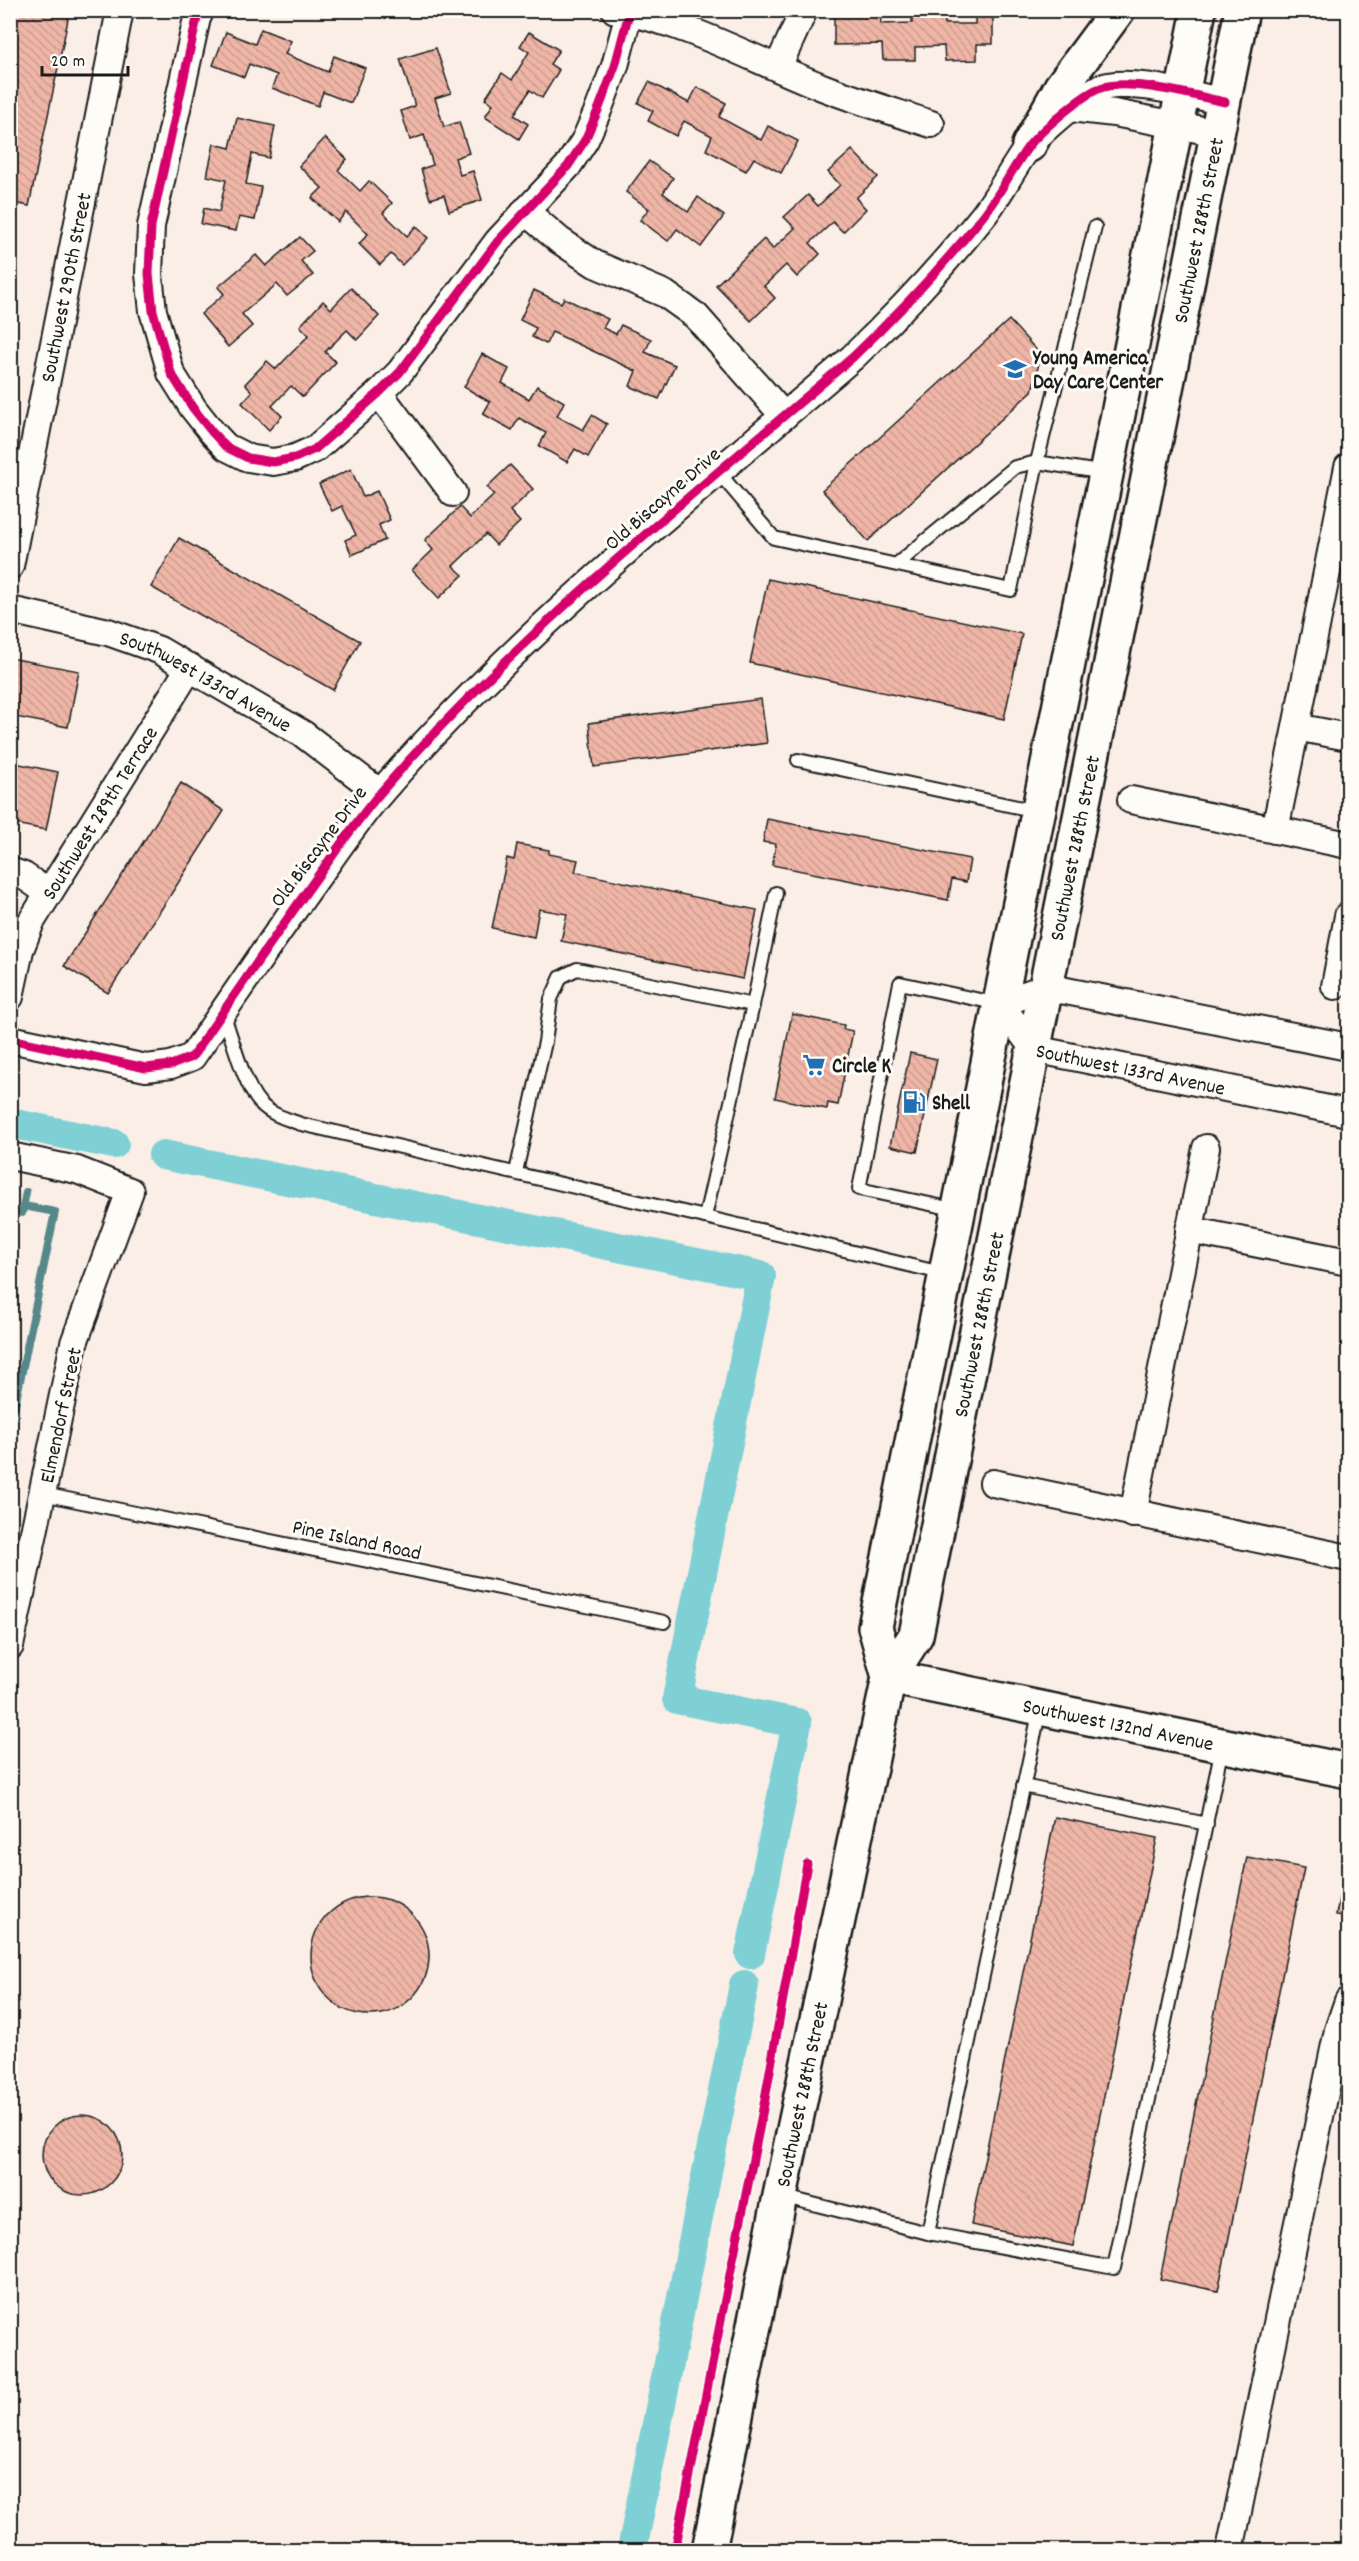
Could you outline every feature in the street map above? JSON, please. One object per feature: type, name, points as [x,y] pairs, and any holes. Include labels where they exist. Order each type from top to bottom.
[{"type":"main road","points":[[1029,145],[1061,87],[1118,10]]},
{"type":"main road","name":"Southwest 288th Street","points":[[889,1677],[875,1627],[1199,10]]},
{"type":"main road","name":"Southwest 288th Street","points":[[709,2550],[780,2196],[889,1677],[916,1635],[1242,10]]},
{"type":"main road","points":[[1108,473],[1149,480]]},
{"type":"main road","name":"Southwest 132nd Avenue","points":[[889,1677],[1348,1771]]},
{"type":"street","name":"Southwest 290th Street","points":[[10,566],[120,10]]},
{"type":"street","points":[[201,10],[197,18],[151,226],[149,274],[153,311],[171,373],[193,408],[212,432],[226,447],[248,458],[273,462],[295,458],[315,449],[400,372],[457,294],[525,211],[568,166],[585,140],[615,66],[622,12],[692,31],[822,87],[931,124]]},
{"type":"street","points":[[778,67],[804,10]]},
{"type":"street","name":"Old Biscayne Drive","points":[[10,1039],[146,1068],[171,1065],[192,1057],[278,929],[380,793],[450,718],[569,603],[853,357],[922,289],[983,215],[1005,185],[1029,145],[1070,108],[1099,88],[1114,85],[1184,93],[1225,102]]},
{"type":"street","points":[[1070,108],[1114,113],[1218,133]]},
{"type":"street","points":[[525,211],[559,240],[595,264],[665,294],[696,316],[784,416]]},
{"type":"street","points":[[379,393],[453,493]]},
{"type":"street","points":[[1275,830],[1348,466]]},
{"type":"street","name":"Southwest 133rd Avenue","points":[[10,610],[116,634],[159,650],[303,734],[380,793]]},
{"type":"street","name":"Southwest 289th Terrace","points":[[10,997],[20,950],[31,922],[47,892],[190,667]]},
{"type":"street","points":[[1296,727],[1348,737]]},
{"type":"street","points":[[1131,800],[1348,845]]},
{"type":"street","points":[[10,871],[24,876],[47,892]]},
{"type":"street","points":[[1335,986],[1348,916]]},
{"type":"street","points":[[1000,1004],[1046,987],[1348,1047]]},
{"type":"street","name":"Southwest 133rd Avenue","points":[[1000,1004],[1034,1048],[1348,1113]]},
{"type":"street","points":[[1133,1514],[1206,1148]]},
{"type":"street","name":"Elmendorf Street","points":[[10,1156],[77,1170],[130,1191],[74,1343],[10,1646]]},
{"type":"street","points":[[1189,1230],[1348,1262]]},
{"type":"street","points":[[993,1484],[1348,1558]]},
{"type":"street","points":[[1230,2550],[1338,2030],[1344,2007],[1348,2001]]},
{"type":"lane","points":[[719,472],[774,538],[1011,590],[1037,462],[1095,227]]},
{"type":"lane","points":[[897,564],[1015,466],[1037,462],[1108,473]]},
{"type":"lane","points":[[798,760],[1040,812]]},
{"type":"lane","points":[[705,1217],[776,893]]},
{"type":"lane","points":[[516,1173],[545,1042],[551,999],[561,977],[577,969],[753,1005]]},
{"type":"lane","points":[[959,1210],[860,1189],[900,983],[1000,1004]]},
{"type":"lane","points":[[223,1012],[251,1092],[261,1105],[278,1116],[301,1124],[946,1274]]},
{"type":"lane","name":"Pine Island Road","points":[[43,1494],[664,1622]]},
{"type":"lane","points":[[928,2233],[1040,1709]]},
{"type":"lane","points":[[780,2196],[928,2233],[1114,2268],[1223,1745]]},
{"type":"lane","points":[[1023,1786],[1207,1824]]},
{"type":"building","points":[[10,10],[70,10],[29,206],[10,202]]},
{"type":"building","points":[[834,10],[880,10],[881,24],[912,23],[912,10],[944,10],[945,24],[975,24],[975,10],[993,10],[993,44],[977,44],[977,60],[945,61],[944,46],[915,47],[915,60],[883,60],[882,44],[834,45]]},
{"type":"building","points":[[261,29],[291,41],[285,54],[328,72],[334,56],[365,68],[351,103],[323,92],[318,106],[272,88],[277,75],[249,64],[244,77],[213,65],[226,32],[255,44]]},
{"type":"building","points":[[529,32],[559,50],[550,64],[559,70],[542,98],[530,90],[514,115],[528,124],[519,139],[485,117],[493,104],[485,99],[502,73],[512,80],[529,52],[520,46]]},
{"type":"building","points":[[436,48],[451,93],[435,98],[444,127],[459,122],[469,153],[455,158],[460,175],[473,171],[482,200],[449,211],[444,195],[430,199],[421,169],[433,165],[424,135],[410,140],[401,111],[415,106],[400,59]]},
{"type":"building","points":[[649,82],[689,103],[697,87],[726,103],[719,117],[761,140],[768,126],[798,141],[781,173],[754,158],[746,171],[706,150],[712,136],[684,121],[676,136],[648,121],[653,111],[638,103]]},
{"type":"building","points":[[237,118],[275,126],[269,158],[252,154],[246,184],[261,187],[255,220],[239,217],[236,231],[201,224],[204,208],[219,212],[226,180],[207,176],[214,144],[230,148]]},
{"type":"building","points":[[325,138],[347,159],[338,170],[360,191],[369,181],[392,203],[383,213],[407,236],[416,226],[428,238],[402,265],[391,254],[380,265],[359,244],[368,234],[346,212],[338,222],[312,198],[322,188],[299,166]]},
{"type":"building","points":[[852,150],[878,177],[856,198],[866,209],[843,232],[833,222],[810,243],[820,254],[797,277],[786,265],[764,286],[775,298],[751,321],[716,285],[764,239],[773,249],[795,228],[784,217],[808,195],[818,206],[840,185],[828,172]]},
{"type":"building","points":[[649,161],[673,178],[663,193],[688,212],[698,197],[724,216],[701,247],[677,229],[668,241],[640,220],[649,209],[626,192]]},
{"type":"building","points":[[300,237],[313,251],[301,261],[313,275],[287,296],[277,284],[242,314],[252,326],[228,347],[201,314],[224,294],[218,287],[256,255],[266,266]]},
{"type":"building","points":[[351,288],[379,316],[357,340],[347,330],[325,352],[336,362],[303,397],[291,386],[272,406],[282,416],[269,430],[242,403],[252,392],[245,384],[267,361],[276,369],[309,335],[300,326],[323,301],[331,309]]},
{"type":"building","points":[[534,290],[561,303],[564,298],[608,319],[603,328],[616,334],[621,325],[651,339],[645,352],[675,365],[659,399],[630,386],[636,371],[552,332],[546,344],[532,337],[536,328],[520,320]]},
{"type":"building","points":[[1009,320],[1041,355],[1032,391],[868,541],[822,490]]},
{"type":"building","points":[[482,354],[509,369],[502,383],[529,399],[537,386],[564,402],[557,416],[583,430],[592,415],[607,424],[588,457],[575,449],[567,462],[539,446],[546,433],[519,418],[512,430],[483,414],[490,402],[464,387]]},
{"type":"building","points":[[510,465],[533,489],[510,511],[520,522],[496,545],[486,534],[453,566],[463,575],[439,598],[412,570],[433,550],[425,540],[460,507],[470,518],[494,495],[487,487]]},
{"type":"building","points":[[351,469],[363,497],[377,491],[390,520],[379,525],[385,540],[352,555],[345,540],[356,535],[342,506],[332,511],[319,484]]},
{"type":"building","points":[[179,538],[360,641],[333,690],[151,587]]},
{"type":"building","points":[[768,579],[1022,634],[1004,719],[750,663]]},
{"type":"building","points":[[10,658],[79,671],[68,727],[10,716]]},
{"type":"building","points":[[761,699],[767,743],[594,767],[589,723]]},
{"type":"building","points":[[10,762],[58,772],[46,830],[10,823]]},
{"type":"building","points":[[181,783],[224,811],[108,993],[64,966]]},
{"type":"building","points":[[767,819],[970,859],[966,882],[952,879],[948,900],[772,865],[776,844],[763,842]]},
{"type":"building","points":[[517,844],[549,850],[549,854],[578,860],[575,872],[757,910],[743,979],[561,941],[567,914],[539,909],[534,937],[492,928],[507,858],[514,860]]},
{"type":"building","name":"Circle K","points":[[792,1014],[844,1025],[843,1029],[853,1031],[838,1105],[828,1103],[827,1109],[775,1098]]},
{"type":"building","name":"Shell","points":[[910,1053],[937,1059],[917,1152],[890,1146]]},
{"type":"building","points":[[1055,1817],[1157,1838],[1073,2246],[971,2225]]},
{"type":"building","points":[[1348,1850],[1348,1917],[1336,1915]]},
{"type":"building","points":[[1247,1857],[1304,1868],[1218,2291],[1160,2279]]},
{"type":"building","points":[[370,1897],[381,1898],[403,1907],[419,1923],[428,1945],[428,1967],[419,1989],[403,2005],[381,2014],[370,2015],[359,2014],[337,2005],[321,1989],[312,1967],[311,1956],[312,1945],[321,1923],[337,1907],[359,1898]]},
{"type":"building","points":[[82,2115],[97,2118],[110,2127],[119,2140],[122,2155],[119,2170],[110,2183],[97,2192],[82,2195],[67,2192],[54,2183],[45,2170],[42,2155],[45,2140],[54,2127],[67,2118]]},
{"type":"waterway","points":[[10,1123],[114,1144]]},
{"type":"waterway","points":[[163,1155],[761,1276],[677,1699],[797,1723],[750,1954]]},
{"type":"waterway","points":[[22,1213],[26,1192]]},
{"type":"waterway","points":[[10,1429],[55,1212],[24,1206]]},
{"type":"waterway","points":[[632,2550],[744,1985]]},
{"type":"cycle path","points":[[201,10],[197,18],[151,226],[149,274],[153,311],[171,373],[193,408],[212,432],[226,447],[248,458],[273,462],[295,458],[315,449],[400,372],[498,241],[568,166],[585,140],[599,108],[615,66],[629,13]]},
{"type":"cycle path","points":[[10,1039],[146,1068],[171,1065],[192,1057],[354,826],[434,733],[490,676],[609,566],[853,357],[920,289],[968,235],[989,208],[1033,140],[1050,124],[1091,93],[1110,86],[1160,88],[1225,102]]},
{"type":"cycle path","points":[[675,2550],[765,2099],[807,1864]]},
{"type":"place","name":"Young America Day Care Center","points":[[1015,369]]},
{"type":"place","name":"Circle K","points":[[814,1065]]},
{"type":"place","name":"Shell","points":[[914,1102]]}]
